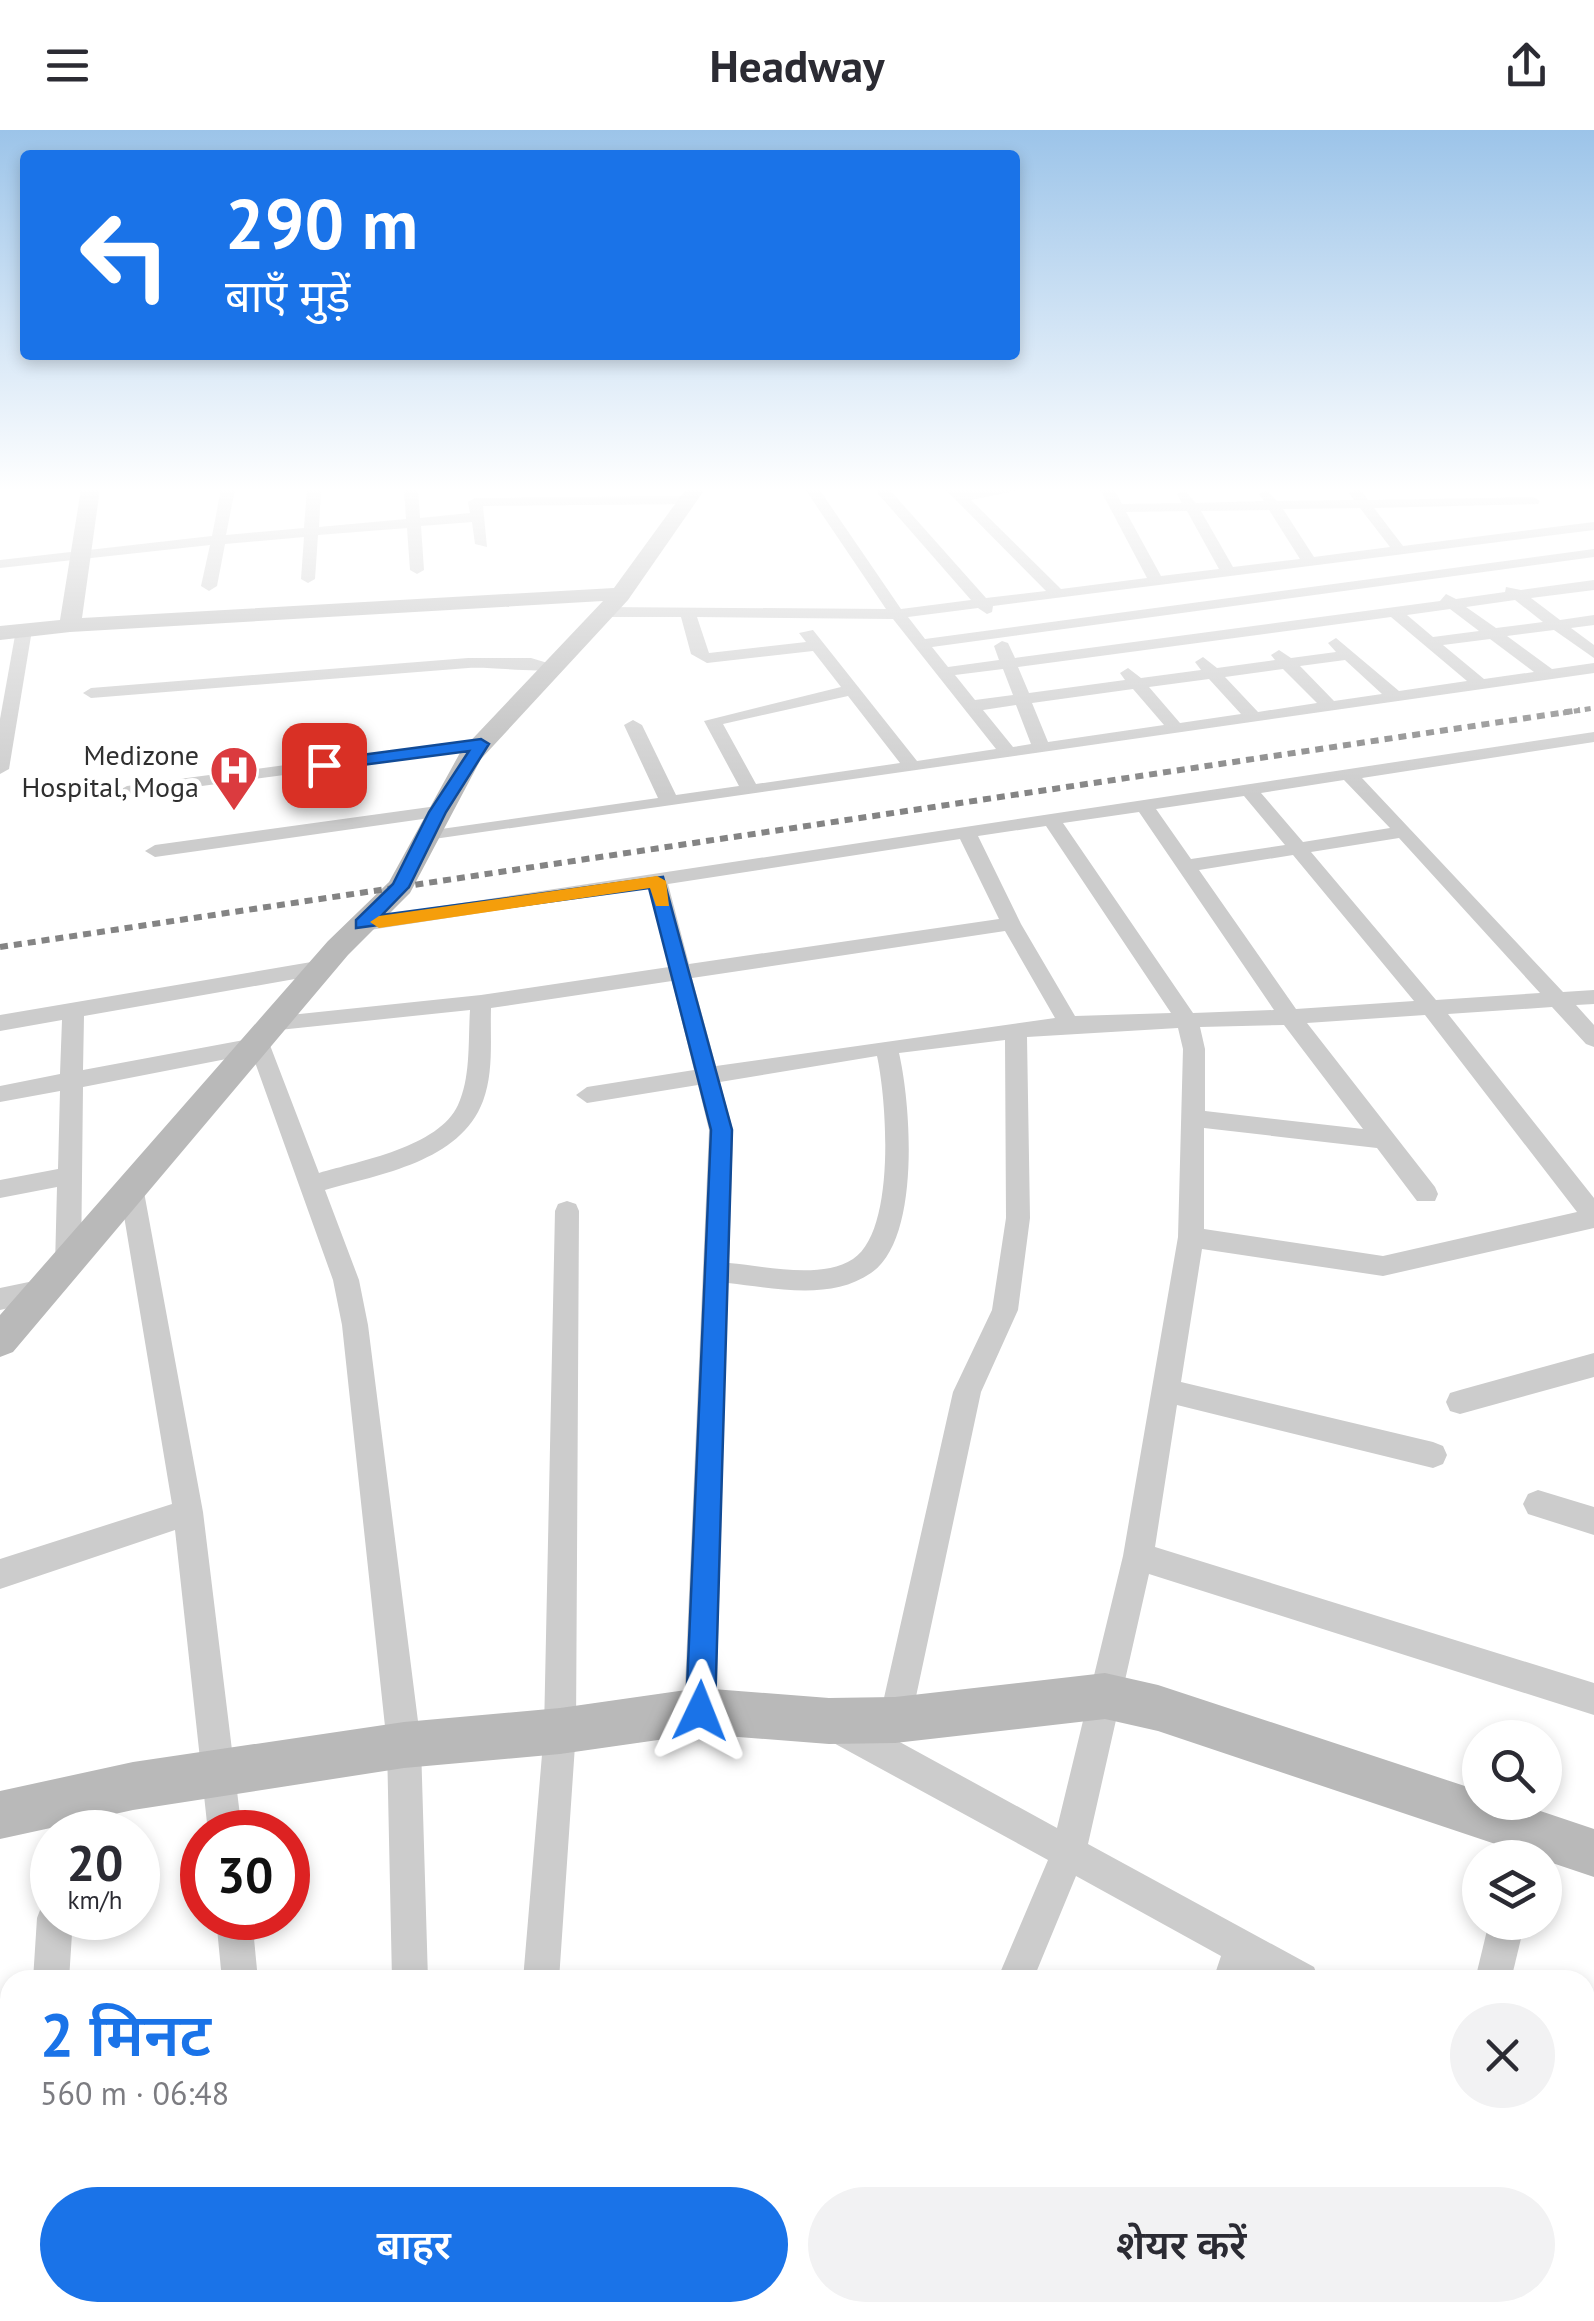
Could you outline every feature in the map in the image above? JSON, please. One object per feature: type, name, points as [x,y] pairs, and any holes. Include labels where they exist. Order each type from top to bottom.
[{"type":"street","points":[[70,624],[75,591]]},
{"type":"street","points":[[0,1340],[324,967],[400,887],[481,744],[621,591]]},
{"type":"street","points":[[882,591],[1006,751]]},
{"type":"street","points":[[976,591],[984,600],[1041,747]]},
{"type":"street","points":[[0,633],[70,624],[573,594],[688,614],[830,610],[897,614],[1062,591]]},
{"type":"street","points":[[921,644],[1307,591]]},
{"type":"street","points":[[1435,591],[1549,675]]},
{"type":"street","points":[[1513,591],[1594,653]]},
{"type":"street","points":[[944,672],[1562,591]]},
{"type":"street","points":[[1227,601],[1330,707]]},
{"type":"street","points":[[1156,610],[1254,718]]},
{"type":"street","points":[[1393,612],[1481,685]]},
{"type":"street","points":[[688,614],[698,654],[707,658],[812,640],[910,765]]},
{"type":"street","points":[[1083,620],[1177,730]]},
{"type":"street","points":[[1430,642],[1594,620]]},
{"type":"street","points":[[1314,622],[1395,698]]},
{"type":"street","points":[[0,769],[24,630]]},
{"type":"street","points":[[971,706],[1348,655]]},
{"type":"street","points":[[91,694],[408,670],[486,660],[518,659],[553,667]]},
{"type":"street","points":[[155,851],[669,802],[1594,668]]},
{"type":"street","points":[[750,789],[712,721],[850,690]]},
{"type":"street","points":[[633,725],[669,802]]},
{"type":"street","points":[[363,924],[1594,737]]},
{"type":"street","points":[[127,790],[481,744]]},
{"type":"street","points":[[1349,775],[1594,1038]]},
{"type":"street","points":[[1192,1237],[1383,1266],[1594,1217],[1432,1009],[1248,790]]},
{"type":"street","points":[[1144,806],[1290,1017],[1426,1194]]},
{"type":"street","points":[[1019,1970],[1068,1854],[1138,1556],[1192,1237],[1194,1049],[1187,1020],[1051,820]]},
{"type":"street","points":[[966,832],[1069,1024]]},
{"type":"street","points":[[1187,866],[1404,832]]},
{"type":"street","points":[[657,881],[721,1130],[700,1711]]},
{"type":"street","points":[[279,1022],[481,1002],[1012,924]]},
{"type":"street","points":[[0,1023],[324,967]]},
{"type":"street","points":[[587,1094],[886,1047],[1069,1024],[1290,1017],[1594,997]]},
{"type":"street","points":[[311,1185],[408,1154],[460,1122],[474,1093],[481,1002]]},
{"type":"street","points":[[68,1266],[74,1010]]},
{"type":"street","points":[[895,1720],[967,1392],[1005,1310],[1018,1218],[1016,1030]]},
{"type":"street","points":[[260,1045],[346,1280],[355,1325],[404,1746],[410,1970]]},
{"type":"street","points":[[0,1094],[260,1045]]},
{"type":"street","points":[[718,1272],[844,1276],[864,1267],[875,1255],[900,1162],[898,1094],[886,1047]]},
{"type":"street","points":[[1193,1118],[1385,1140]]},
{"type":"street","points":[[0,1189],[68,1176]]},
{"type":"street","points":[[132,1192],[188,1512],[223,1810]]},
{"type":"street","points":[[543,1970],[560,1731],[566,1212]]},
{"type":"street","points":[[0,1299],[48,1289]]},
{"type":"street","points":[[1460,1402],[1594,1366]]},
{"type":"street","points":[[1166,1390],[1433,1456]]},
{"type":"street","points":[[1538,1504],[1594,1522]]},
{"type":"street","points":[[0,1574],[188,1512]]},
{"type":"street","points":[[1138,1556],[1594,1699]]},
{"type":"street","points":[[81,1810],[220,1775],[404,1746],[560,1731],[700,1711],[829,1721],[895,1720],[1105,1696],[1158,1708],[1514,1840]]},
{"type":"street","points":[[829,1721],[1068,1854],[1236,1965]]},
{"type":"street","points":[[0,1815],[30,1816]]},
{"type":"street","points":[[1562,1849],[1594,1853]]},
{"type":"street","points":[[51,1970],[53,1940]]},
{"type":"street","points":[[236,1940],[239,1970]]},
{"type":"street","points":[[1495,1970],[1503,1940]]},
{"type":"railway","points":[[1563,713],[1594,708]]},
{"type":"railway","points":[[0,947],[1580,710]]},
{"type":"slow traffic","points":[[379,922],[657,881],[662,902]]},
{"type":"place","name":"Medizone Hospital, Moga","points":[[234,812]]},
{"type":"route","points":[[324,765],[481,744],[437,812],[400,887],[363,924],[657,881],[721,1130],[700,1711]]}]
